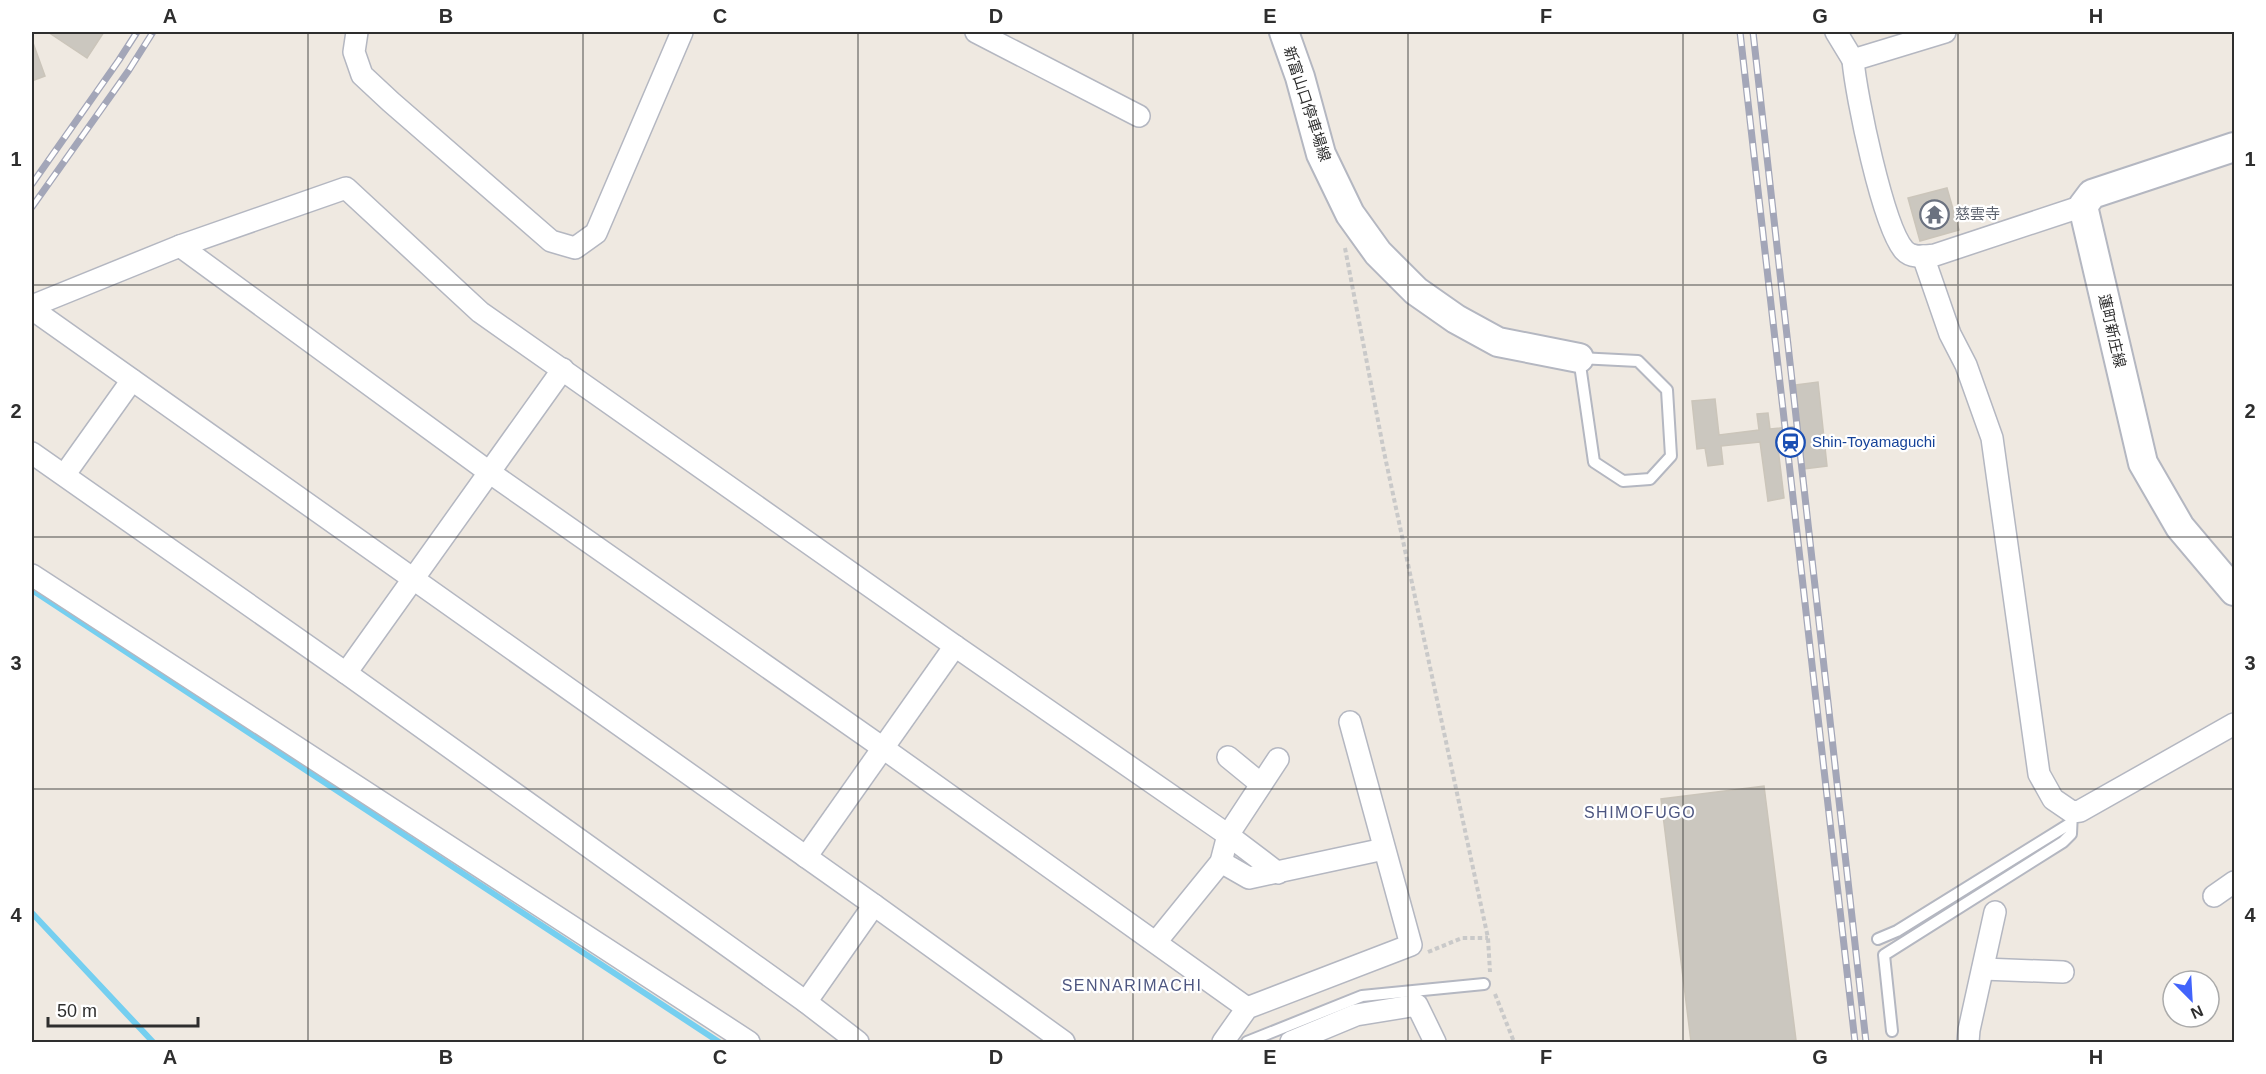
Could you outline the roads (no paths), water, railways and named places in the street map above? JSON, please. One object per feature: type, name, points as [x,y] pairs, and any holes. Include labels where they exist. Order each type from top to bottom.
[{"type":"main road","name":"新富山口停車場線","points":[[1284,32],[1300,77],[1321,154],[1350,214],[1378,253],[1408,284],[1456,319],[1498,342],[1579,358]]},
{"type":"main road","points":[[2083,206],[2092,194],[2235,147]]},
{"type":"main road","name":"蓮町新庄線","points":[[2083,206],[2143,463],[2180,527],[2235,591]]},
{"type":"street","points":[[357,32],[354,52],[362,75],[551,241],[575,248],[596,233],[682,32]]},
{"type":"street","points":[[976,32],[1139,116]]},
{"type":"street","points":[[1836,32],[1853,60],[1857,93],[1875,169],[1890,222],[1905,250],[1914,256],[1935,255],[2083,206]]},
{"type":"street","points":[[1853,60],[1945,32]]},
{"type":"street","points":[[32,308],[180,246],[346,188],[480,312],[1228,835],[1278,873]]},
{"type":"street","points":[[180,246],[489,472],[883,748],[1247,1008]]},
{"type":"street","points":[[1923,256],[1950,334],[1966,365],[1992,438],[2039,774],[2053,799],[2072,818],[2235,724]]},
{"type":"street","points":[[32,308],[1064,1042]]},
{"type":"street","points":[[346,673],[563,369]]},
{"type":"street","points":[[64,474],[132,380]]},
{"type":"street","points":[[32,453],[346,673],[806,1002],[858,1042]]},
{"type":"street","points":[[32,575],[749,1042]]},
{"type":"street","points":[[806,857],[955,646]]},
{"type":"street","points":[[1223,1042],[1247,1008],[1411,945],[1350,722]]},
{"type":"street","points":[[1228,757],[1261,784]]},
{"type":"street","points":[[1156,942],[1221,861],[1228,835],[1278,759]]},
{"type":"street","points":[[1221,861],[1249,878],[1384,849]]},
{"type":"street","points":[[2214,896],[2235,882]]},
{"type":"street","points":[[806,1002],[874,905]]},
{"type":"street","points":[[1968,1042],[1995,912]]},
{"type":"street","points":[[1983,969],[2063,972]]},
{"type":"street","points":[[1300,1041],[1356,1015],[1417,1005],[1436,1042]]},
{"type":"lane","points":[[1579,358],[1638,362],[1667,390],[1671,456],[1650,479],[1623,481],[1594,462],[1579,358]]},
{"type":"lane","points":[[1878,939],[1897,931],[2072,818]]},
{"type":"lane","points":[[1892,1031],[1884,955],[2063,842],[2071,834],[2072,818]]},
{"type":"lane","points":[[1247,1042],[1362,996],[1487,983]]},
{"type":"waterway","points":[[32,590],[719,1042]]},
{"type":"waterway","points":[[32,913],[153,1042]]},
{"type":"railway","points":[[32,184],[137,32]]},
{"type":"railway","points":[[32,207],[129,70],[153,32]]},
{"type":"railway","points":[[1740,32],[1855,1042]]},
{"type":"railway","points":[[1753,32],[1866,1042]]},
{"type":"place","name":"慈雲寺","points":[[1934,214]]},
{"type":"place","name":"Shin-Toyamaguchi","points":[[1791,442]]},
{"type":"district","name":"SHIMOFUGO","points":[[1640,812]]},
{"type":"district","name":"SENNARIMACHI","points":[[1132,985]]}]
